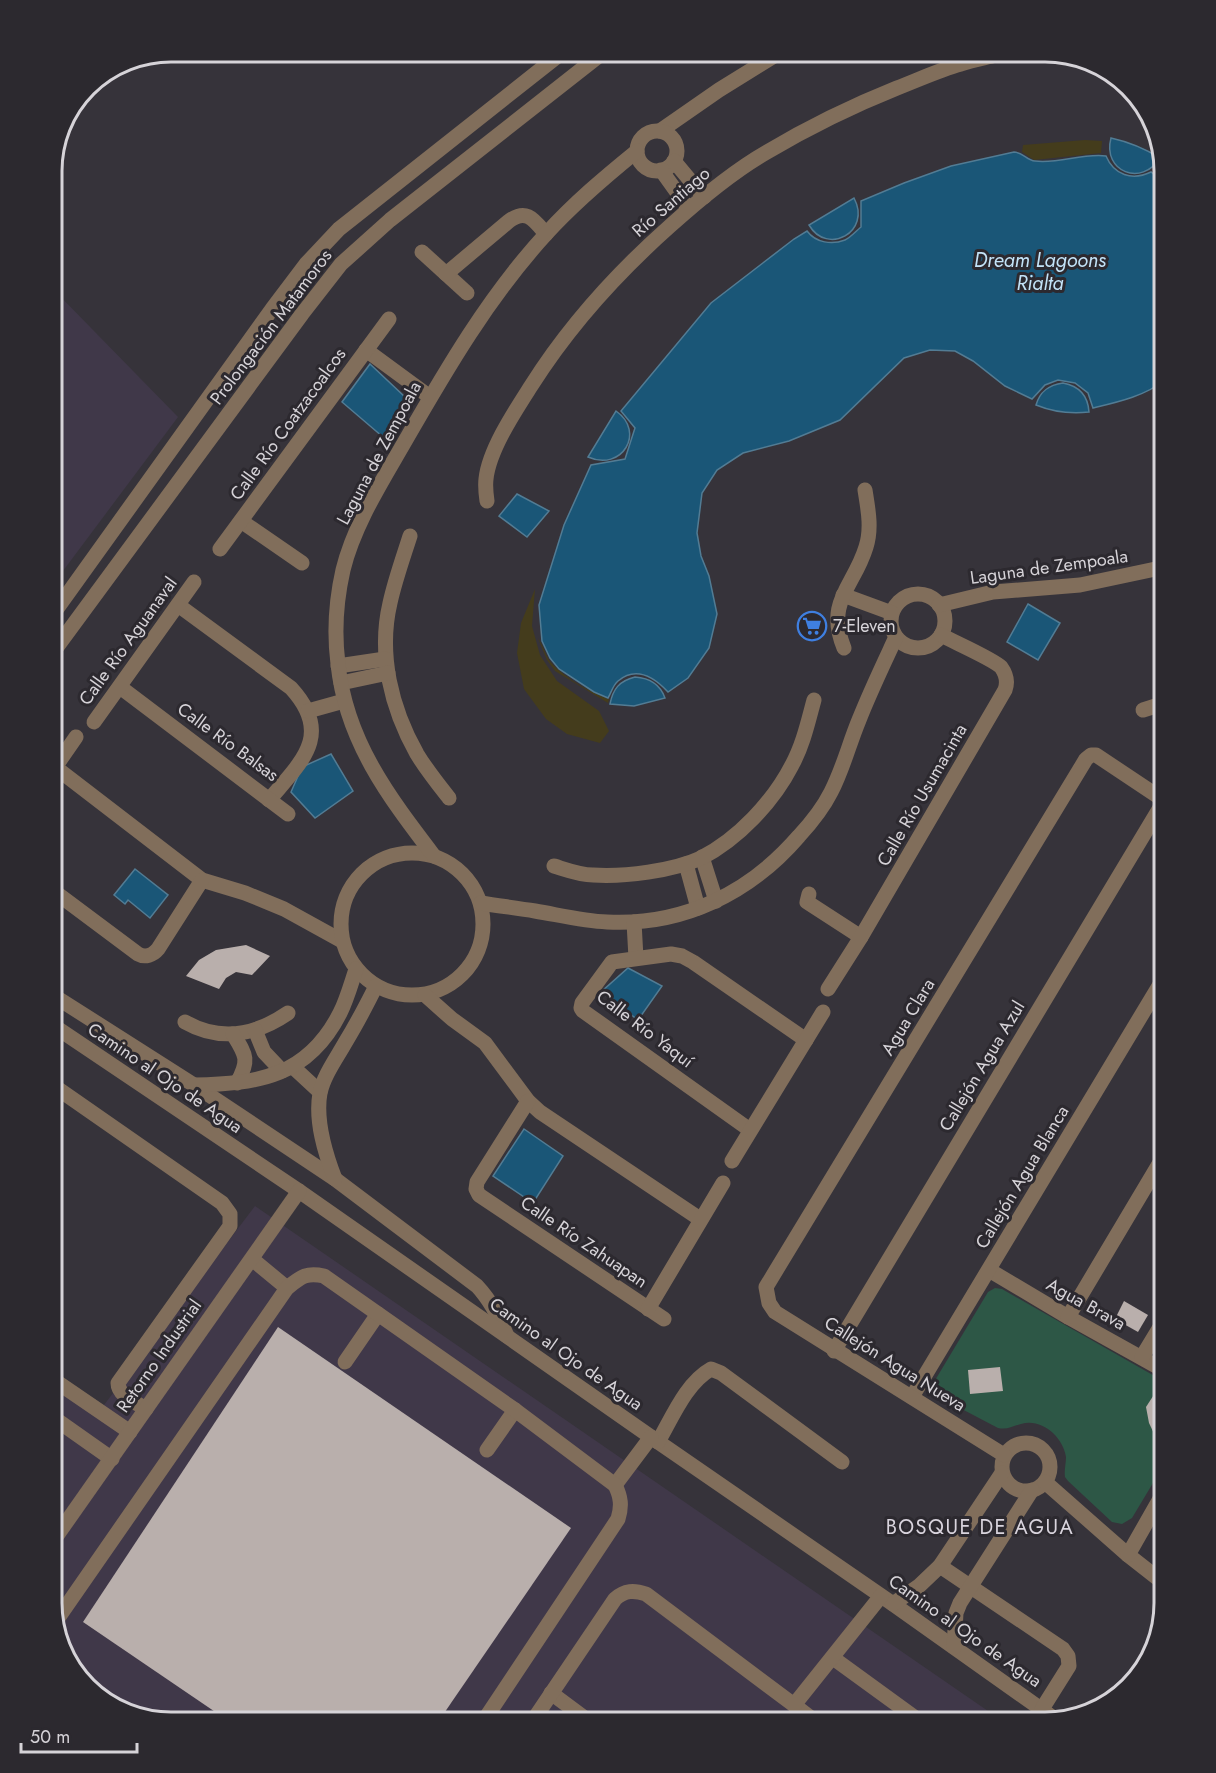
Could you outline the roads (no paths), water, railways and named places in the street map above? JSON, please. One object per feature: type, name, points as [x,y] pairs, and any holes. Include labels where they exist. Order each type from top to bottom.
[{"type":"street","points":[[62,602],[306,264],[339,229],[550,62]]},
{"type":"street","name":"Prolongación Matamoros","points":[[62,641],[341,264],[390,220],[591,62]]},
{"type":"street","points":[[660,131],[675,142],[674,161],[661,170],[647,168],[638,158],[637,151],[641,138],[646,134],[660,131],[764,62]]},
{"type":"street","name":"Río Santiago","points":[[488,501],[485,488],[487,471],[498,443],[517,408],[543,367],[582,316],[646,248],[704,197],[765,153],[859,104],[967,62]]},
{"type":"street","name":"Laguna de Zempoala","points":[[434,856],[394,803],[366,759],[344,701],[335,634],[344,569],[358,528],[371,501],[430,398],[476,324],[546,234],[594,186],[637,151]]},
{"type":"street","points":[[674,161],[704,197]]},
{"type":"street","points":[[661,170],[690,209]]},
{"type":"street","points":[[446,274],[517,216],[523,215],[532,219],[546,234]]},
{"type":"street","points":[[422,252],[467,293]]},
{"type":"street","name":"Calle Río Coatzacoalcos","points":[[220,549],[389,319]]},
{"type":"street","name":"Calle Río Coatzacoalcos","points":[[366,350],[430,398]]},
{"type":"street","points":[[844,648],[840,639],[838,611],[843,595],[862,559],[869,537],[869,513],[865,490]]},
{"type":"street","name":"Calle Río Coatzacoalcos","points":[[241,521],[302,563]]},
{"type":"street","points":[[410,536],[389,604],[387,666],[395,704],[407,736],[418,756],[449,798]]},
{"type":"street","name":"Laguna de Zempoala","points":[[939,604],[993,592],[1080,585],[1154,569]]},
{"type":"street","name":"Calle Río Aguanaval","points":[[94,722],[194,582]]},
{"type":"street","points":[[917,594],[925,595],[939,604],[945,620],[941,635],[930,645],[915,648],[901,643],[892,630],[892,613],[901,600],[917,594]]},
{"type":"street","points":[[843,595],[892,613]]},
{"type":"street","points":[[178,605],[291,688],[308,711],[344,701]]},
{"type":"street","name":"Calle Río Usumacinta","points":[[861,937],[1007,686],[1005,674],[996,663],[941,635]]},
{"type":"street","points":[[481,903],[527,909],[579,920],[634,922],[657,919],[698,908],[748,884],[790,847],[813,821],[830,795],[844,765],[861,715],[896,637]]},
{"type":"street","points":[[338,666],[387,666]]},
{"type":"street","points":[[341,683],[387,666]]},
{"type":"street","name":"Calle Río Balsas","points":[[120,687],[269,800],[299,765],[312,739],[308,711]]},
{"type":"street","points":[[554,866],[592,875],[622,876],[686,864],[702,857],[727,841],[748,822],[782,782],[802,743],[814,700]]},
{"type":"street","points":[[1143,710],[1154,706]]},
{"type":"street","points":[[62,757],[76,737]]},
{"type":"street","name":"Agua Clara","points":[[769,1303],[766,1287],[1086,759],[1091,755],[1096,755],[1154,794]]},
{"type":"street","points":[[62,777],[202,880],[245,893],[284,909],[342,941]]},
{"type":"street","points":[[269,800],[288,814]]},
{"type":"street","name":"Callejón Agua Azul","points":[[834,1351],[1154,818]]},
{"type":"street","points":[[412,853],[434,856],[455,866],[471,883],[481,903],[484,927],[479,951],[467,971],[448,987],[425,995],[400,995],[376,986],[356,969],[342,941],[341,920],[345,899],[356,880],[372,865],[391,856],[412,853]]},
{"type":"street","points":[[702,857],[716,901]]},
{"type":"street","points":[[686,864],[698,908]]},
{"type":"street","points":[[62,898],[138,954],[147,956],[158,949],[202,880]]},
{"type":"street","points":[[809,894],[807,902],[861,937],[828,989]]},
{"type":"street","points":[[634,922],[636,958]]},
{"type":"street","name":"Calle Río Yaquí","points":[[750,1130],[582,1010],[582,1003],[612,962],[671,954],[682,956],[806,1040]]},
{"type":"street","points":[[194,1085],[237,1083],[266,1077],[287,1069],[316,1046],[332,1026],[346,1000],[356,969]]},
{"type":"street","points":[[335,1179],[322,1138],[320,1092],[329,1071],[362,1016],[376,986]]},
{"type":"street","name":"Callejón Agua Blanca","points":[[912,1397],[1154,994]]},
{"type":"street","points":[[425,995],[452,1019],[485,1043],[528,1101],[540,1112],[700,1219]]},
{"type":"street","points":[[62,1001],[335,1179],[477,1286],[488,1298],[507,1336]]},
{"type":"street","points":[[732,1161],[824,1012]]},
{"type":"street","points":[[186,1022],[208,1033],[233,1034],[255,1030],[273,1023],[288,1013]]},
{"type":"street","points":[[255,1030],[264,1052],[320,1092]]},
{"type":"street","name":"Camino al Ojo de Agua","points":[[62,1031],[299,1191],[1045,1712]]},
{"type":"street","points":[[233,1034],[245,1061],[245,1069],[237,1083]]},
{"type":"street","points":[[62,1092],[222,1203],[230,1214],[231,1226],[117,1383],[117,1388],[121,1393],[146,1408]]},
{"type":"street","name":"Calle Río Zahuapan","points":[[528,1101],[477,1182],[479,1195],[648,1309],[723,1183]]},
{"type":"street","points":[[1068,1317],[1154,1172]]},
{"type":"street","name":"Retorno Industrial","points":[[62,1529],[299,1191]]},
{"type":"street","points":[[252,1259],[287,1288]]},
{"type":"street","name":"Agua Brava","points":[[989,1270],[1154,1364]]},
{"type":"street","points":[[62,1612],[287,1288],[306,1275],[324,1276],[515,1410],[615,1485],[619,1494],[622,1507],[618,1519],[490,1711]]},
{"type":"street","name":"Callejón Agua Nueva","points":[[769,1303],[774,1312],[834,1351],[1004,1455]]},
{"type":"street","points":[[648,1309],[664,1319]]},
{"type":"street","points":[[345,1362],[378,1314]]},
{"type":"street","points":[[1142,1357],[1154,1337]]},
{"type":"street","points":[[615,1485],[654,1440],[701,1375],[711,1369],[721,1372],[842,1462]]},
{"type":"street","points":[[62,1386],[130,1432]]},
{"type":"street","points":[[487,1450],[515,1410]]},
{"type":"street","points":[[62,1424],[112,1460]]},
{"type":"street","points":[[1032,1443],[1039,1446],[1045,1452],[1051,1466],[1046,1482],[1032,1490],[1017,1490],[1010,1486],[1002,1473],[1004,1455],[1016,1444],[1032,1443]]},
{"type":"street","points":[[794,1705],[833,1658],[887,1600],[919,1586],[940,1566],[1002,1473]]},
{"type":"street","points":[[1046,1482],[1154,1575]]},
{"type":"street","points":[[954,1647],[956,1613],[960,1603],[1032,1490]]},
{"type":"street","points":[[1128,1555],[1154,1509]]},
{"type":"street","points":[[940,1566],[1064,1649],[1068,1656],[1069,1666],[1042,1710]]},
{"type":"street","points":[[539,1711],[615,1599],[627,1592],[636,1591],[646,1594],[803,1712]]},
{"type":"street","points":[[833,1658],[907,1712]]},
{"type":"street","points":[[551,1693],[576,1711]]},
{"type":"water","points":[[1111,138],[1124,141],[1153,154],[1154,165],[1143,172],[1125,172],[1112,160]]},
{"type":"water","name":"Dream Lagoons Rialta","points":[[1014,152],[1032,161],[1044,162],[1097,155],[1106,156],[1114,168],[1124,174],[1137,176],[1151,172],[1154,174],[1154,387],[1121,401],[1093,408],[1088,393],[1075,383],[1058,380],[1045,385],[1032,399],[1005,386],[973,361],[955,351],[930,350],[904,358],[840,420],[789,441],[743,453],[717,470],[702,493],[697,533],[717,614],[709,648],[688,678],[668,692],[651,678],[631,674],[616,683],[608,698],[594,692],[559,669],[550,658],[542,641],[539,605],[564,525],[591,465],[625,459],[635,428],[621,411],[711,303],[794,239],[807,231],[824,242],[845,240],[861,227],[861,201],[951,166]]},
{"type":"water","points":[[854,198],[858,210],[857,221],[845,236],[826,239],[817,234],[809,225]]},
{"type":"water","points":[[370,364],[405,397],[390,443],[342,402]]},
{"type":"water","points":[[1063,383],[1082,393],[1087,401],[1089,412],[1062,412],[1036,405],[1046,390],[1053,385]]},
{"type":"water","points":[[616,411],[625,420],[629,429],[626,448],[620,455],[611,459],[600,460],[588,457]]},
{"type":"water","points":[[517,494],[549,511],[527,537],[499,516]]},
{"type":"water","points":[[1028,604],[1060,623],[1038,660],[1007,642]]},
{"type":"water","points":[[635,677],[654,683],[665,698],[634,706],[610,704],[618,686]]},
{"type":"water","points":[[331,754],[353,791],[315,818],[291,792],[302,767]]},
{"type":"water","points":[[135,869],[168,895],[150,918],[128,900],[125,904],[114,895]]},
{"type":"water","points":[[628,968],[662,986],[638,1020],[601,992]]},
{"type":"water","points":[[524,1129],[563,1156],[533,1203],[493,1176]]},
{"type":"place","name":"7-Eleven","points":[[812,626]]},
{"type":"district","name":"BOSQUE DE AGUA","points":[[980,1527]]}]
